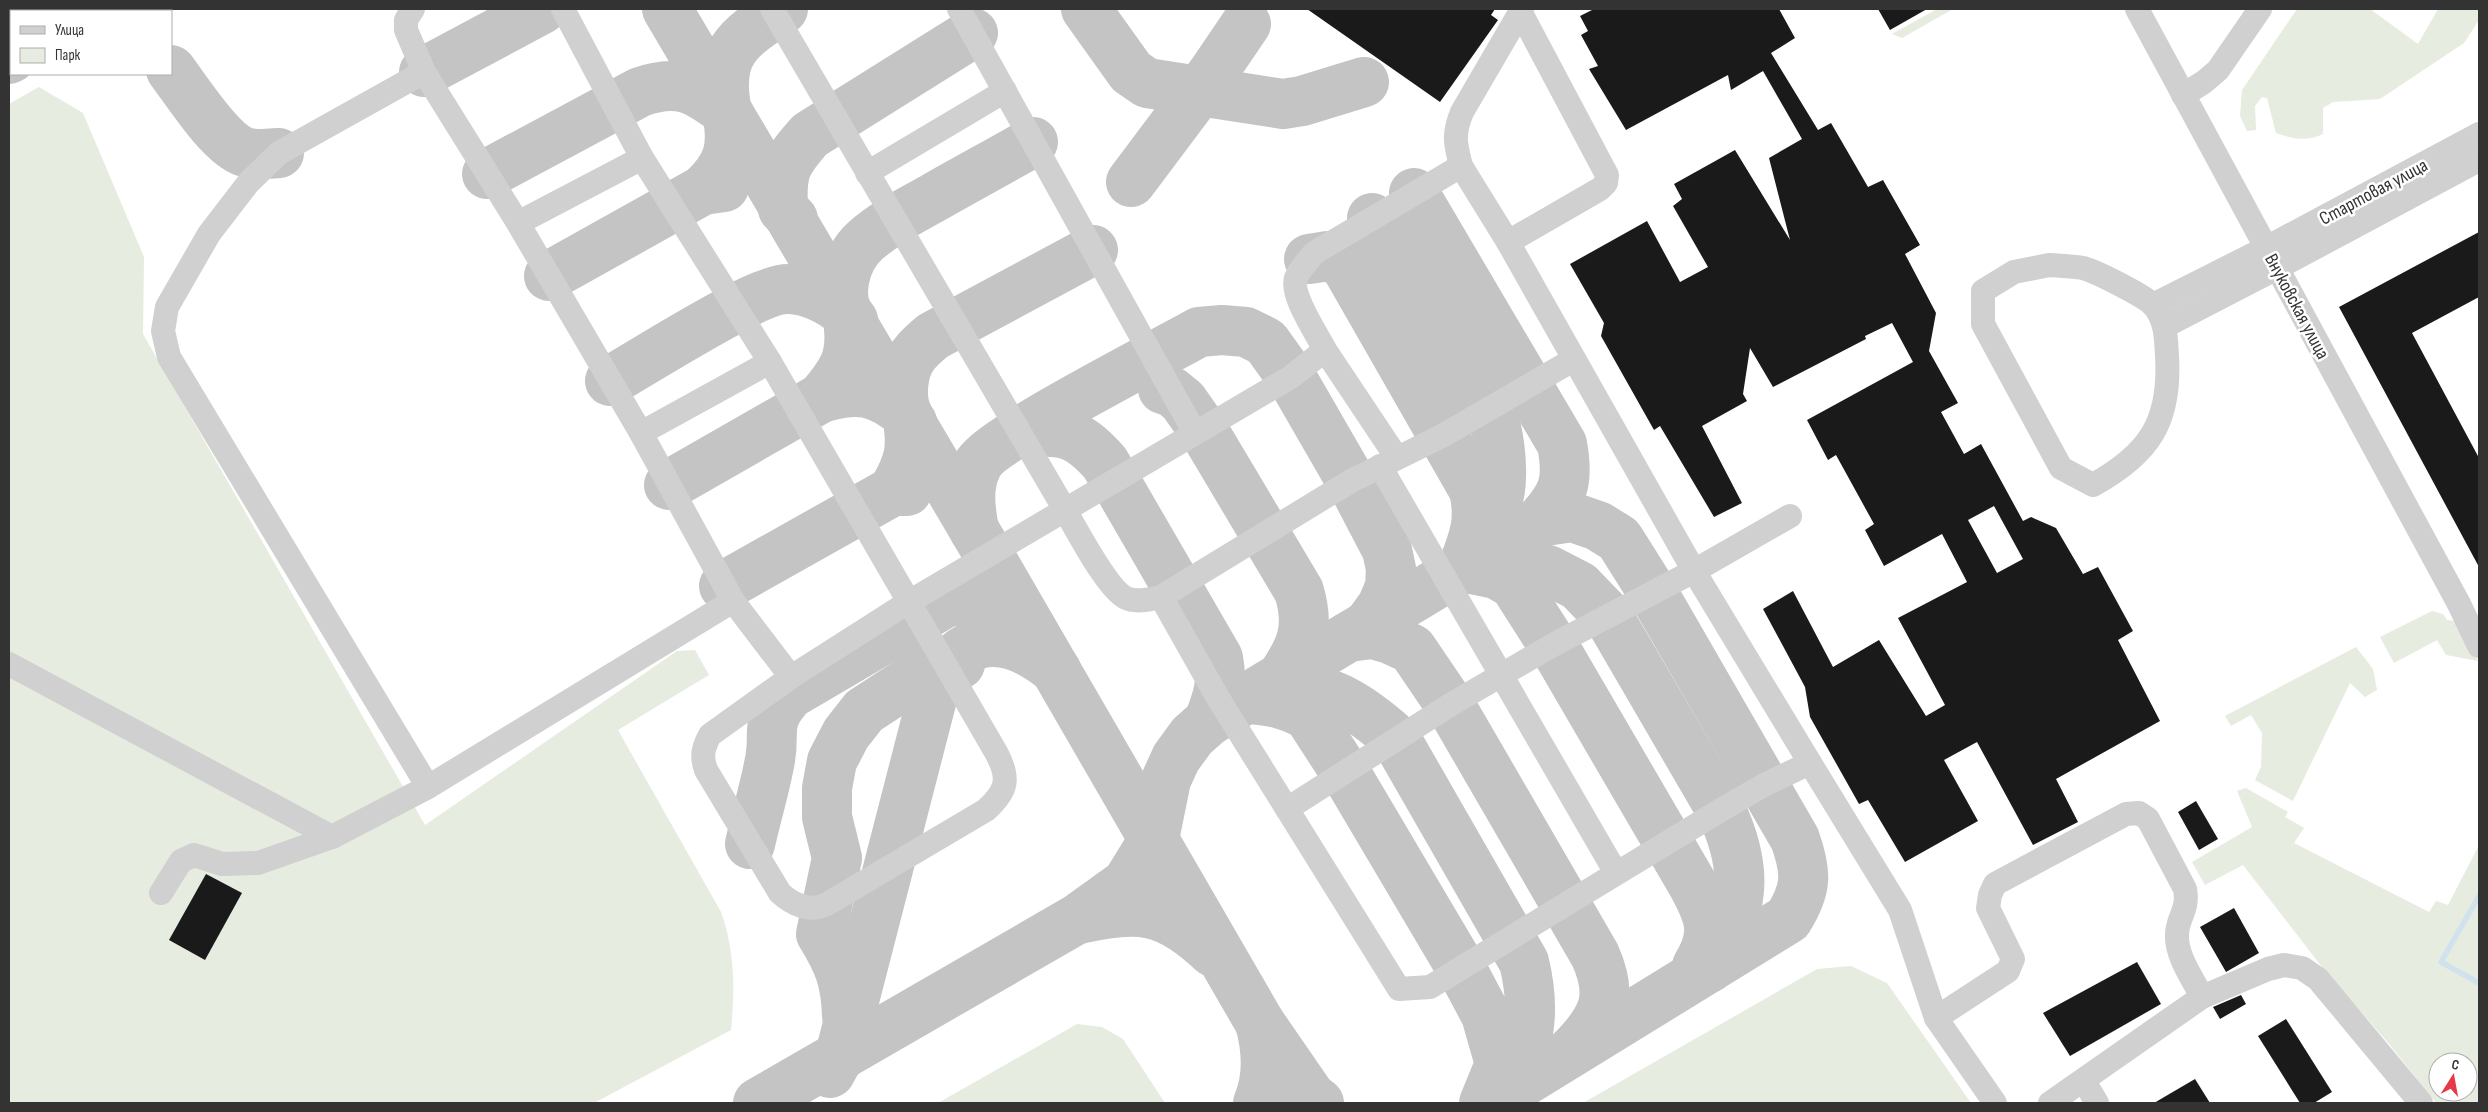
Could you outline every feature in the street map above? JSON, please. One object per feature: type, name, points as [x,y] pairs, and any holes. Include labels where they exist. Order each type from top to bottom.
[{"type":"street","points":[[413,9],[406,20],[406,30],[424,72],[518,223],[641,433],[733,601],[791,677]]},
{"type":"street","points":[[563,9],[642,158],[770,362],[908,603],[1006,771],[1005,785],[998,799],[986,810],[823,906],[809,907],[792,904],[780,893],[706,770],[702,758],[704,746],[710,735],[791,677],[908,603],[1291,377],[1325,350]]},
{"type":"street","points":[[772,9],[1065,510],[1114,589],[1128,599],[1143,600],[1161,597],[1351,481],[1442,436],[1574,360]]},
{"type":"street","points":[[959,9],[1195,433]]},
{"type":"street","name":"Внуковская улица","points":[[2137,9],[2459,604],[2479,646]]},
{"type":"street","points":[[2183,94],[2204,82],[2218,70],[2260,9]]},
{"type":"street","points":[[1521,10],[1462,112],[1455,128],[1455,142],[1461,166],[1508,242],[1694,571],[1900,910],[1936,1018],[1995,1103]]},
{"type":"street","points":[[1508,242],[1600,189],[1606,183],[1608,175],[1521,10]]},
{"type":"street","points":[[424,72],[279,153],[250,182],[209,234],[167,307],[163,332],[169,357],[428,787]]},
{"type":"street","points":[[867,173],[1004,91]]},
{"type":"street","name":"Стартовая улица","points":[[2272,258],[2479,134]]},
{"type":"street","points":[[518,223],[642,158]]},
{"type":"street","name":"Стартовая улица","points":[[2272,258],[2479,160]]},
{"type":"street","points":[[1461,166],[1314,252],[1301,267],[1295,280],[1297,295],[1325,350],[1389,462],[1502,676],[1616,872]]},
{"type":"street","points":[[2153,305],[2272,258]]},
{"type":"street","points":[[2165,326],[2272,258]]},
{"type":"street","points":[[2049,264],[2086,269],[2118,284],[2153,305],[2165,326],[2168,377],[2163,412],[2146,445],[2120,470],[2093,485],[2061,468],[1983,324],[1983,291],[2014,272],[2049,264]]},
{"type":"street","points":[[641,433],[770,362]]},
{"type":"street","points":[[1287,809],[1450,705],[1554,645],[1694,571],[1790,516]]},
{"type":"street","points":[[1161,597],[1218,698],[1399,989],[1430,987],[1616,872],[1764,785],[1810,762]]},
{"type":"street","points":[[161,893],[181,862],[194,855],[222,864],[258,863],[332,837],[428,787],[733,601]]},
{"type":"street","name":"Внуковская улица","points":[[2459,604],[2479,624]]},
{"type":"street","points":[[9,664],[332,837]]},
{"type":"street","points":[[1936,1018],[2008,971],[2012,966],[2013,959],[1988,908],[1990,895],[1995,884],[2126,814],[2139,814],[2148,819],[2185,889],[2187,902],[2176,934],[2178,949],[2202,997]]},
{"type":"street","points":[[2050,1103],[2202,997],[2268,969],[2284,965],[2302,968],[2318,979],[2421,1103]]},
{"type":"street","points":[[2084,1080],[2097,1103]]},
{"type":"green space","points":[[1937,9],[1953,9],[1902,38],[1892,34]]},
{"type":"green space","points":[[2297,9],[2370,9],[2418,44],[2438,9],[2479,9],[2479,20],[2464,43],[2380,99],[2333,102],[2323,108],[2323,134],[2300,139],[2276,133],[2267,98],[2262,97],[2255,106],[2256,130],[2247,131],[2240,116],[2242,90]]},
{"type":"green space","points":[[39,87],[83,113],[144,257],[143,334],[425,825],[677,651],[695,650],[709,675],[618,730],[721,912],[729,941],[733,970],[731,1030],[594,1103],[9,1103],[9,104]]},
{"type":"green space","points":[[2432,611],[2443,614],[2447,620],[2456,621],[2478,661],[2446,655],[2437,640],[2394,663],[2380,637]]},
{"type":"green space","points":[[2356,647],[2373,669],[2377,690],[2365,697],[2350,683],[2293,801],[2255,780],[2261,767],[2262,733],[2251,715],[2231,726],[2225,716]]},
{"type":"green space","points":[[2246,788],[2288,812],[2285,817],[2304,828],[2294,843],[2429,912],[2436,901],[2448,905],[2479,845],[2479,1103],[2435,1102],[2478,1102],[2478,1052],[2428,1052],[2428,1093],[2390,1045],[2322,967],[2243,865],[2205,885],[2192,862],[2252,827],[2237,791]]},
{"type":"green space","points":[[1851,966],[1887,983],[1971,1103],[1583,1103],[1817,969]]},
{"type":"green space","points":[[1077,1024],[1102,1027],[1123,1039],[1165,1103],[938,1103]]},
{"type":"building","points":[[1307,9],[1495,9],[1491,15],[1498,20],[1440,102]]},
{"type":"building","points":[[1594,9],[1779,9],[1795,38],[1771,53],[1818,130],[1831,123],[1868,187],[1883,180],[1920,245],[1905,254],[1936,313],[1929,351],[1958,403],[1941,412],[1964,454],[1981,444],[2023,521],[2031,517],[2056,528],[2083,574],[2098,567],[2133,631],[2118,640],[2160,721],[2056,779],[2078,822],[2033,845],[1977,742],[1944,760],[1978,821],[1905,862],[1868,800],[1859,804],[1810,717],[1805,687],[1763,609],[1793,591],[1833,667],[1879,640],[1926,716],[1945,705],[1898,618],[1967,582],[1942,534],[1884,566],[1865,530],[1874,524],[1836,455],[1828,460],[1807,420],[1913,362],[1892,323],[1865,336],[1866,339],[1773,387],[1750,348],[1743,394],[1747,401],[1702,426],[1742,503],[1714,517],[1660,426],[1654,430],[1601,336],[1604,323],[1570,264],[1647,221],[1680,282],[1708,267],[1673,206],[1682,199],[1674,184],[1735,150],[1790,240],[1769,158],[1802,139],[1763,71],[1731,90],[1728,75],[1626,130],[1589,69],[1598,66],[1581,35],[1588,31],[1580,16]],"holes":[[[1994,506],[2023,559],[1997,573],[1968,520]]]},
{"type":"building","points":[[1878,9],[1927,9],[1890,30]]},
{"type":"building","points":[[2479,232],[2479,297],[2412,333],[2479,458],[2479,567],[2339,307]]},
{"type":"building","points":[[2196,801],[2218,839],[2199,850],[2178,812]]},
{"type":"building","points":[[206,874],[242,893],[205,960],[169,940]]},
{"type":"building","points":[[2234,908],[2259,953],[2226,972],[2200,927]]},
{"type":"building","points":[[2137,962],[2161,1004],[2070,1056],[2043,1013]]},
{"type":"building","points":[[2241,995],[2246,1004],[2220,1019],[2213,1007]]},
{"type":"building","points":[[2286,1019],[2332,1092],[2314,1103],[2300,1103],[2258,1036]]},
{"type":"building","points":[[2195,1079],[2210,1103],[2154,1103]]},
{"type":"waterway","points":[[2479,896],[2441,962],[2479,983]]},
{"type":"taxiway","points":[[115,9],[120,10]]},
{"type":"taxiway","points":[[424,72],[542,9]]},
{"type":"taxiway","points":[[667,9],[989,555],[1260,1023],[1311,1097],[1319,1103]]},
{"type":"taxiway","points":[[730,116],[727,112],[724,92],[724,76],[727,62],[733,50],[742,39],[753,29],[783,9]]},
{"type":"taxiway","points":[[1086,9],[1131,72],[1147,83],[1283,104],[1302,101],[1364,82]]},
{"type":"taxiway","points":[[1131,182],[1212,74],[1246,24]]},
{"type":"taxiway","points":[[793,219],[783,209],[784,176],[786,168],[795,153],[810,135],[973,33]]},
{"type":"taxiway","points":[[172,71],[205,116],[225,139],[235,147],[253,154],[279,153]]},
{"type":"taxiway","points":[[487,174],[640,92],[654,88],[676,86],[686,88],[706,97],[727,112],[730,136],[727,155],[719,173],[703,190]]},
{"type":"taxiway","points":[[853,320],[847,311],[844,301],[844,279],[852,258],[865,241],[898,218],[1033,142]]},
{"type":"taxiway","points":[[549,276],[703,190],[724,187]]},
{"type":"taxiway","points":[[1414,193],[1562,444],[1565,468],[1563,487],[1554,504],[1539,522]]},
{"type":"taxiway","points":[[1309,259],[1328,256],[1344,263],[1474,490],[1477,511],[1475,529],[1463,567],[1493,517],[1498,501],[1501,485],[1501,468],[1496,427],[1372,218]]},
{"type":"taxiway","points":[[912,422],[903,396],[904,377],[911,359],[922,346],[933,336],[1093,250]]},
{"type":"taxiway","points":[[610,381],[728,312],[774,292],[789,289],[805,291],[820,297],[834,304],[847,314],[850,339],[849,350],[837,378],[821,398]]},
{"type":"taxiway","points":[[974,530],[971,489],[977,466],[989,454],[1012,437],[1043,417],[1199,332],[1222,330],[1246,332],[1266,342],[1291,377],[1351,481],[1387,550],[1391,569],[1390,587],[1382,606],[1369,624]]},
{"type":"taxiway","points":[[1163,389],[1172,392],[1183,401],[1202,428],[1299,591],[1304,616],[1302,637],[1294,657],[1281,678]]},
{"type":"taxiway","points":[[669,485],[821,398],[846,392],[857,392],[867,393],[886,400],[907,415],[910,437],[909,454],[903,472],[893,491]]},
{"type":"taxiway","points":[[1019,432],[1046,431],[1067,434],[1085,444],[1105,463],[1218,658],[1220,683],[1209,721]]},
{"type":"taxiway","points":[[724,586],[893,491],[907,491]]},
{"type":"taxiway","points":[[758,1103],[1077,919],[1127,883],[1154,839],[1166,780],[1176,758],[1192,736],[1209,721],[1539,522],[1572,517],[1598,526],[1619,539],[1653,593],[1795,839],[1802,862],[1802,889],[1799,899],[1788,919],[1489,1103]]},
{"type":"taxiway","points":[[1477,558],[1519,562],[1548,570],[1579,586],[1608,616],[1721,810],[1736,853],[1739,890],[1730,928],[1709,968]]},
{"type":"taxiway","points":[[1467,568],[1496,574],[1514,584],[1553,645],[1693,885],[1704,906],[1709,925],[1707,944],[1697,966]]},
{"type":"taxiway","points":[[750,844],[769,765],[773,721],[781,705],[790,694],[945,603],[970,599],[994,601],[1013,610],[1032,630]]},
{"type":"taxiway","points":[[1348,637],[1373,634],[1412,649],[1450,705],[1595,955],[1604,983],[1605,995],[1603,1006],[1592,1028],[1573,1050]]},
{"type":"taxiway","points":[[830,1073],[840,1055],[936,683],[948,665],[962,652],[976,645],[991,642],[1023,649],[1056,670]]},
{"type":"taxiway","points":[[847,1016],[845,992],[837,963],[821,934],[837,858],[827,817],[827,788],[832,761],[846,734],[864,711],[930,668],[960,664]]},
{"type":"taxiway","points":[[1484,1103],[1500,1064],[1486,1015],[1461,968],[1345,772],[1308,715],[1279,703],[1247,699],[1270,691],[1290,687],[1324,692],[1355,707],[1396,739],[1524,962],[1530,1001],[1529,1027],[1526,1040],[1514,1069],[1492,1095]]},
{"type":"taxiway","points":[[1079,919],[1119,912],[1151,914],[1181,926],[1213,952]]},
{"type":"taxiway","points":[[1258,1103],[1262,1093],[1266,1063],[1260,1023]]}]
